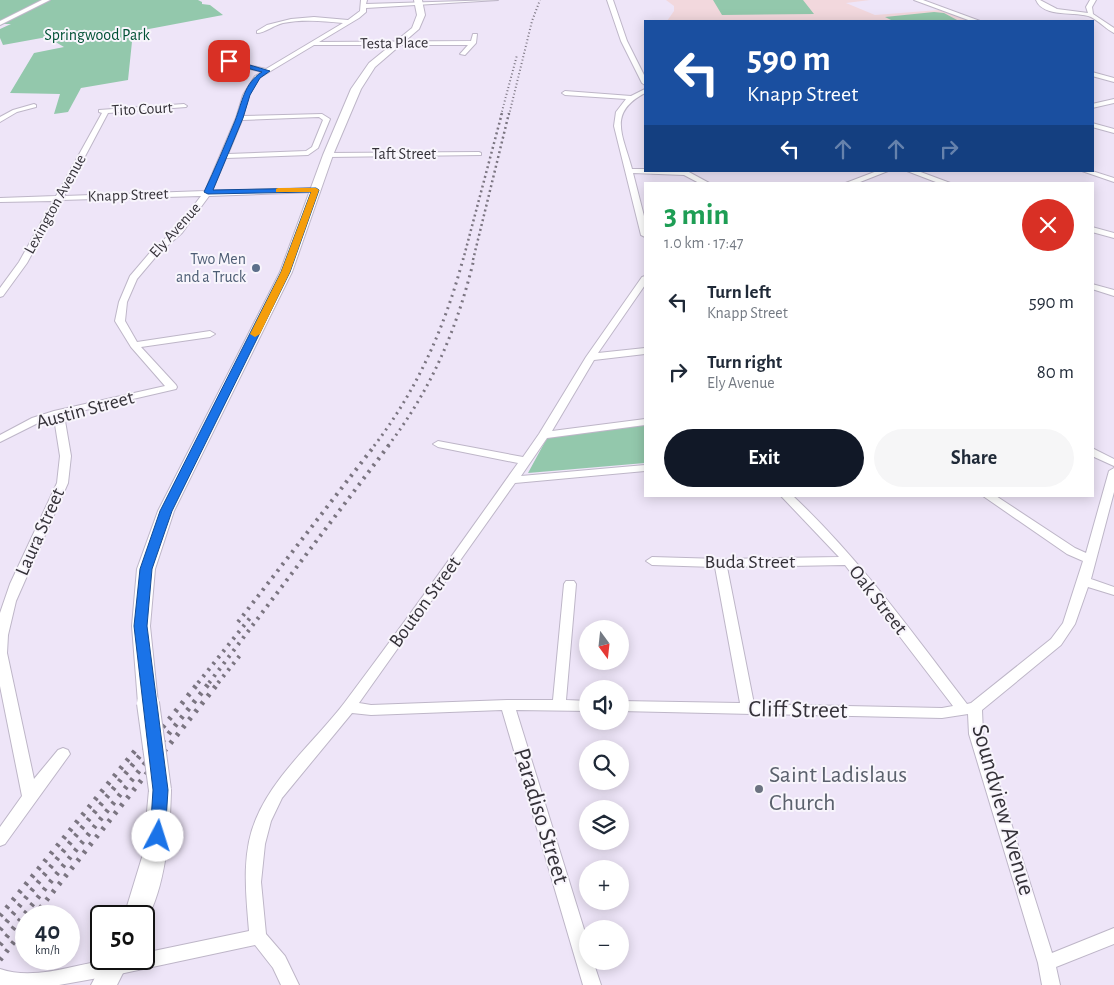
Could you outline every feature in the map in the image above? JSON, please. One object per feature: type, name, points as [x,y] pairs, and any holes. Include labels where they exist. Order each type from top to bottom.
[{"type":"main road","points":[[141,905],[149,886],[156,854],[160,790],[148,703],[141,626],[146,569],[166,511],[286,272],[328,155],[363,75],[419,23],[421,15],[419,2]]},
{"type":"street","points":[[0,24],[28,7],[47,0]]},
{"type":"street","points":[[365,3],[495,0]]},
{"type":"street","points":[[610,0],[624,41],[644,81]]},
{"type":"street","points":[[917,0],[974,20]]},
{"type":"street","points":[[1036,0],[1045,6],[1066,12],[1091,15],[1114,31]]},
{"type":"street","points":[[1036,0],[1049,0]]},
{"type":"street","points":[[1091,15],[1089,7],[1093,0]]},
{"type":"street","name":"Ely Avenue","points":[[172,388],[134,345],[120,321],[123,302],[133,278],[156,251],[178,231],[208,192],[240,118],[252,84],[266,71],[315,44],[363,12],[365,3]]},
{"type":"street","points":[[261,30],[299,20],[349,22]]},
{"type":"street","points":[[463,54],[473,43],[475,35]]},
{"type":"street","name":"Testa Place","points":[[315,44],[473,43]]},
{"type":"street","points":[[233,54],[228,59],[232,63],[266,71]]},
{"type":"street","points":[[1094,75],[1114,80]]},
{"type":"street","points":[[644,92],[622,105],[618,113],[617,126],[644,230]]},
{"type":"street","points":[[565,93],[644,100]]},
{"type":"street","points":[[1094,106],[1114,101]]},
{"type":"street","points":[[0,120],[15,111],[34,106]]},
{"type":"street","name":"Tito Court","points":[[103,111],[184,106]]},
{"type":"street","name":"Lexington Avenue","points":[[0,294],[23,263],[59,198],[103,111]]},
{"type":"street","points":[[224,156],[308,153],[313,150],[327,119],[324,116],[240,118]]},
{"type":"street","points":[[1094,126],[1114,131]]},
{"type":"street","name":"Taft Street","points":[[328,155],[479,154]]},
{"type":"street","points":[[628,171],[644,172]]},
{"type":"street","points":[[647,172],[685,174],[703,182]]},
{"type":"street","points":[[849,182],[881,172]]},
{"type":"street","points":[[913,172],[943,182]]},
{"type":"street","points":[[1088,172],[1114,180]]},
{"type":"street","name":"Knapp Street","points":[[0,200],[316,190]]},
{"type":"street","points":[[1094,230],[1114,236]]},
{"type":"street","name":"Bouton Street","points":[[258,937],[253,882],[256,844],[263,820],[277,794],[349,707],[544,435],[591,357],[643,286]]},
{"type":"street","points":[[1094,287],[1114,293]]},
{"type":"street","points":[[134,345],[210,334]]},
{"type":"street","points":[[591,357],[644,351]]},
{"type":"street","name":"Austin Street","points":[[0,439],[36,420],[58,413],[172,388]]},
{"type":"street","name":"Laura Street","points":[[30,797],[0,653],[0,630],[8,604],[59,493],[65,471],[66,451],[58,413]]},
{"type":"street","points":[[544,435],[644,422]]},
{"type":"street","points":[[438,444],[524,461]]},
{"type":"street","points":[[1094,453],[1114,463]]},
{"type":"street","points":[[512,480],[644,468]]},
{"type":"street","name":"Soundview Avenue","points":[[1051,985],[1047,963],[976,734],[970,709],[1056,642],[1069,624],[1084,581],[1114,471]]},
{"type":"street","name":"Oak Street","points":[[787,497],[812,519],[970,709]]},
{"type":"street","points":[[990,497],[1072,551],[1090,559]]},
{"type":"street","name":"Buda Street","points":[[652,561],[720,563],[848,561]]},
{"type":"street","points":[[720,563],[748,709]]},
{"type":"street","points":[[1084,581],[1114,591]]},
{"type":"street","points":[[559,705],[570,584]]},
{"type":"street","points":[[349,707],[371,710],[507,705],[579,706]]},
{"type":"street","name":"Paradiso Street","points":[[507,705],[592,985]]},
{"type":"street","name":"Cliff Street","points":[[629,706],[942,713],[970,709]]},
{"type":"street","points":[[0,839],[63,754]]},
{"type":"street","points":[[1047,963],[1114,936]]},
{"type":"street","points":[[155,960],[258,937],[279,962],[290,985]]},
{"type":"street","points":[[6,979],[29,982],[113,970]]},
{"type":"shaded area","points":[[666,0],[870,0],[846,3],[875,15],[939,10],[968,20],[668,20],[674,11],[674,6]]},
{"type":"green space","name":"Springwood Park","points":[[0,0],[198,0],[202,4],[210,5],[223,15],[133,32],[128,80],[81,88],[68,112],[54,114],[60,94],[10,93],[34,53],[64,47],[47,37],[3,45],[0,38],[0,29],[11,24],[0,24]]},
{"type":"green space","points":[[713,0],[803,0],[814,14],[722,15]]},
{"type":"green space","points":[[934,12],[944,13],[957,20],[891,20],[885,17]]},
{"type":"green space","points":[[644,425],[644,463],[528,473],[547,438]]},
{"type":"railway","points":[[509,115],[532,21],[540,0]]},
{"type":"railway","points":[[501,115],[517,55]]},
{"type":"railway","points":[[463,260],[502,113]]},
{"type":"railway","points":[[473,260],[509,113]]},
{"type":"railway","points":[[374,446],[404,403],[428,357],[448,309],[463,259]]},
{"type":"railway","points":[[388,446],[418,402],[441,357],[460,310],[474,259]]},
{"type":"railway","points":[[238,622],[375,445]]},
{"type":"railway","points":[[209,683],[389,445]]},
{"type":"railway","points":[[198,683],[250,618]]},
{"type":"railway","points":[[218,683],[241,654]]},
{"type":"railway","points":[[0,930],[199,682]]},
{"type":"railway","points":[[0,945],[210,682]]},
{"type":"railway","points":[[43,905],[219,682]]},
{"type":"railway","points":[[0,916],[138,747]]},
{"type":"railway","points":[[0,960],[15,940]]},
{"type":"slow traffic","points":[[255,334],[286,272],[316,190],[278,191]]},
{"type":"place","name":"Two Men and a Truck","points":[[256,268]]},
{"type":"place","name":"Saint Ladislaus Church","points":[[759,789]]},
{"type":"route","points":[[158,836],[160,790],[148,703],[141,626],[146,569],[166,511],[286,272],[316,190],[208,192],[240,118],[246,95],[257,77],[266,71],[229,61]]}]
